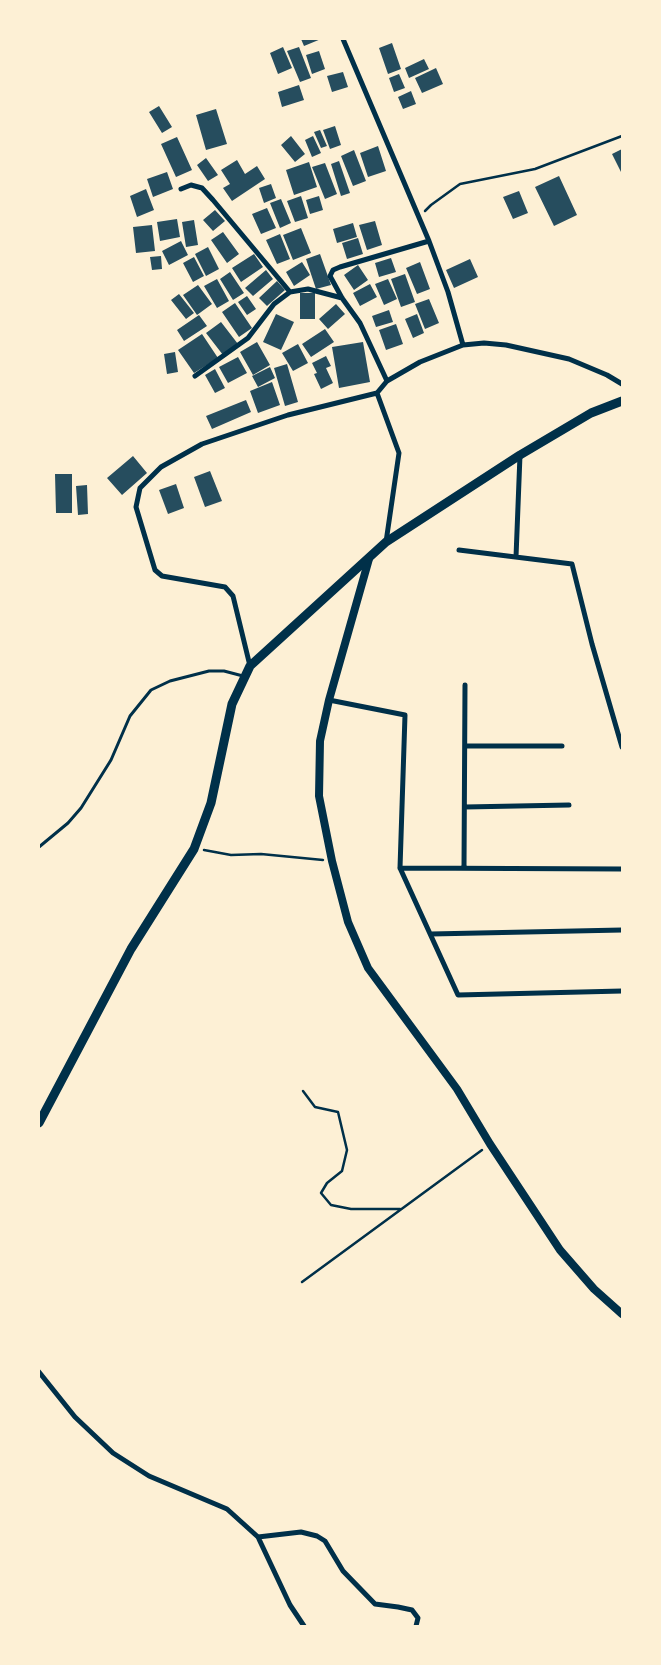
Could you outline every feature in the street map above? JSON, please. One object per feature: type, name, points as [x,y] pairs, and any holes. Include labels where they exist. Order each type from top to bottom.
[{"type":"main road","points":[[39,1123],[131,949],[194,849],[211,803],[232,704],[250,666],[386,542],[520,455],[592,413],[622,401]]},
{"type":"street","points":[[343,39],[429,241],[448,292],[462,345]]},
{"type":"street","points":[[181,189],[191,185],[202,188],[290,292]]},
{"type":"street","points":[[387,381],[360,324],[330,276],[333,270],[429,241]]},
{"type":"street","points":[[195,376],[248,338],[274,304],[290,292],[308,289],[342,298]]},
{"type":"street","points":[[250,666],[233,596],[225,587],[162,576],[155,570],[136,507],[140,488],[162,467],[202,444],[288,415],[377,393],[387,381],[420,362],[462,345],[484,343],[506,345],[569,359],[607,375],[622,384]]},
{"type":"street","points":[[377,393],[399,453],[386,542]]},
{"type":"street","points":[[516,557],[520,455]]},
{"type":"street","points":[[458,550],[572,564],[592,644],[622,747]]},
{"type":"street","points":[[368,560],[329,700],[320,740],[318,770],[319,796],[332,860],[348,922],[368,968],[457,1089],[490,1144],[560,1250],[594,1289],[622,1314]]},
{"type":"street","points":[[464,868],[465,685]]},
{"type":"street","points":[[329,700],[405,715],[400,868],[458,995],[622,991]]},
{"type":"street","points":[[465,746],[562,746]]},
{"type":"street","points":[[465,807],[569,805]]},
{"type":"street","points":[[400,868],[622,869]]},
{"type":"street","points":[[430,934],[622,930]]},
{"type":"street","points":[[39,1372],[75,1417],[113,1453],[149,1476],[227,1509],[258,1536],[290,1605],[304,1626]]},
{"type":"street","points":[[258,1536],[301,1532],[317,1536],[325,1541],[343,1571],[375,1604],[412,1610],[418,1618],[416,1626]]},
{"type":"lane","points":[[39,847],[68,823],[81,808],[111,760],[130,716],[151,690],[170,681],[209,672],[224,671],[245,677]]},
{"type":"path","points":[[418,218],[431,205],[460,184],[536,169],[622,136]]},
{"type":"path","points":[[194,849],[230,854],[261,854],[332,860]]},
{"type":"path","points":[[303,1091],[315,1107],[338,1112],[347,1150],[342,1171],[326,1183],[321,1192],[331,1205],[351,1209],[402,1209]]},
{"type":"path","points":[[302,1282],[490,1144]]},
{"type":"building","points":[[301,39],[321,39],[304,46]]},
{"type":"building","points":[[392,43],[401,69],[388,74],[379,48]]},
{"type":"building","points":[[283,47],[292,68],[278,74],[270,53]]},
{"type":"building","points":[[299,47],[311,78],[300,82],[287,51]]},
{"type":"building","points":[[319,51],[325,69],[312,74],[306,55]]},
{"type":"building","points":[[424,59],[429,69],[409,78],[405,68]]},
{"type":"building","points":[[436,68],[443,84],[422,93],[415,78]]},
{"type":"building","points":[[343,72],[348,87],[332,92],[327,76]]},
{"type":"building","points":[[399,74],[405,88],[394,92],[389,78]]},
{"type":"building","points":[[299,85],[304,100],[282,107],[278,92]]},
{"type":"building","points":[[411,91],[416,104],[403,109],[398,97]]},
{"type":"building","points":[[159,106],[172,127],[162,133],[149,112]]},
{"type":"building","points":[[216,109],[227,144],[206,150],[196,115]]},
{"type":"building","points":[[335,126],[341,145],[330,149],[323,130]]},
{"type":"building","points":[[320,130],[327,146],[321,148],[314,132]]},
{"type":"building","points":[[291,136],[305,154],[295,162],[281,145]]},
{"type":"building","points":[[313,136],[321,153],[312,157],[305,140]]},
{"type":"building","points":[[177,137],[192,170],[176,177],[161,144]]},
{"type":"building","points":[[378,146],[386,171],[368,177],[360,153]]},
{"type":"building","points":[[622,149],[622,174],[612,154]]},
{"type":"building","points":[[354,150],[366,181],[353,186],[341,156]]},
{"type":"building","points":[[206,158],[218,175],[208,181],[197,165]]},
{"type":"building","points":[[237,160],[245,174],[257,166],[265,179],[232,201],[223,188],[230,184],[221,170]]},
{"type":"building","points":[[339,161],[350,193],[341,196],[331,164]]},
{"type":"building","points":[[309,162],[317,187],[294,195],[286,170]]},
{"type":"building","points":[[325,163],[337,194],[325,199],[312,167]]},
{"type":"building","points":[[167,172],[173,189],[153,197],[147,179]]},
{"type":"building","points":[[559,176],[577,215],[554,226],[535,187]]},
{"type":"building","points":[[271,184],[276,198],[264,203],[259,188]]},
{"type":"building","points":[[146,189],[154,210],[137,217],[130,196]]},
{"type":"building","points":[[519,191],[528,213],[513,219],[503,197]]},
{"type":"building","points":[[301,196],[308,218],[295,222],[287,201]]},
{"type":"building","points":[[319,196],[323,210],[310,214],[306,200]]},
{"type":"building","points":[[281,199],[291,223],[280,228],[270,203]]},
{"type":"building","points":[[267,208],[276,228],[261,234],[252,214]]},
{"type":"building","points":[[215,210],[225,221],[213,231],[203,220]]},
{"type":"building","points":[[177,219],[180,237],[160,241],[157,222]]},
{"type":"building","points":[[194,220],[198,245],[186,247],[182,222]]},
{"type":"building","points":[[375,221],[382,245],[367,250],[359,225]]},
{"type":"building","points":[[353,223],[357,237],[337,243],[333,229]]},
{"type":"building","points":[[152,225],[155,251],[136,253],[133,227]]},
{"type":"building","points":[[301,228],[311,253],[293,260],[283,235]]},
{"type":"building","points":[[223,232],[239,254],[227,263],[211,240]]},
{"type":"building","points":[[280,234],[290,259],[277,264],[266,240]]},
{"type":"building","points":[[358,238],[363,254],[347,259],[342,243]]},
{"type":"building","points":[[181,241],[188,255],[169,265],[162,251]]},
{"type":"building","points":[[208,247],[219,269],[206,276],[195,254]]},
{"type":"building","points":[[254,254],[263,267],[241,282],[232,268]]},
{"type":"building","points":[[320,254],[331,285],[316,289],[306,259]]},
{"type":"building","points":[[161,256],[162,269],[152,270],[150,257]]},
{"type":"building","points":[[194,257],[204,276],[193,282],[183,263]]},
{"type":"building","points":[[391,258],[396,272],[379,277],[375,263]]},
{"type":"building","points":[[470,259],[478,277],[454,288],[446,270]]},
{"type":"building","points":[[302,262],[310,275],[294,286],[286,272]]},
{"type":"building","points":[[420,262],[430,289],[417,294],[406,268]]},
{"type":"building","points":[[358,265],[368,280],[354,290],[344,275]]},
{"type":"building","points":[[266,270],[273,279],[253,296],[245,288]]},
{"type":"building","points":[[230,272],[244,293],[233,300],[220,279]]},
{"type":"building","points":[[405,274],[415,302],[401,307],[391,279]]},
{"type":"building","points":[[217,279],[229,301],[217,308],[204,286]]},
{"type":"building","points":[[388,279],[397,299],[384,305],[375,284]]},
{"type":"building","points":[[277,281],[285,290],[267,306],[259,298]]},
{"type":"building","points":[[370,284],[377,297],[360,306],[353,293]]},
{"type":"building","points":[[198,285],[212,304],[197,315],[183,295]]},
{"type":"building","points":[[300,293],[315,293],[315,319],[300,319]]},
{"type":"building","points":[[179,294],[194,313],[186,319],[171,300]]},
{"type":"building","points":[[247,296],[256,309],[247,315],[238,302]]},
{"type":"building","points":[[429,299],[439,323],[425,329],[415,304]]},
{"type":"building","points":[[235,303],[252,328],[239,337],[222,312]]},
{"type":"building","points":[[336,304],[345,314],[328,329],[319,319]]},
{"type":"building","points":[[389,310],[393,322],[376,327],[372,316]]},
{"type":"building","points":[[276,314],[294,322],[281,350],[263,342]]},
{"type":"building","points":[[417,314],[424,333],[413,338],[405,319]]},
{"type":"building","points":[[199,315],[207,326],[184,341],[177,330]]},
{"type":"building","points":[[221,322],[238,344],[223,355],[206,333]]},
{"type":"building","points":[[396,324],[403,344],[386,350],[379,330]]},
{"type":"building","points":[[325,329],[334,342],[311,357],[302,344]]},
{"type":"building","points":[[202,334],[218,358],[194,373],[178,350]]},
{"type":"building","points":[[257,342],[270,365],[253,375],[240,352]]},
{"type":"building","points":[[363,342],[370,382],[339,388],[332,347]]},
{"type":"building","points":[[298,344],[308,363],[293,371],[282,353]]},
{"type":"building","points":[[175,352],[178,372],[167,374],[164,354]]},
{"type":"building","points":[[326,356],[331,366],[326,368],[333,383],[321,389],[314,374],[317,373],[312,363]]},
{"type":"building","points":[[238,357],[247,373],[228,383],[219,367]]},
{"type":"building","points":[[287,364],[298,402],[285,406],[274,368]]},
{"type":"building","points":[[270,367],[275,378],[258,387],[252,376]]},
{"type":"building","points":[[215,369],[225,388],[215,393],[205,375]]},
{"type":"building","points":[[272,382],[280,405],[258,413],[250,391]]},
{"type":"building","points":[[246,400],[251,412],[212,429],[206,416]]},
{"type":"building","points":[[133,456],[147,473],[122,495],[107,478]]},
{"type":"building","points":[[210,471],[222,501],[205,507],[194,477]]},
{"type":"building","points":[[55,474],[72,474],[72,513],[56,513]]},
{"type":"building","points":[[176,484],[184,508],[168,514],[159,490]]},
{"type":"building","points":[[87,485],[88,514],[78,515],[76,486]]}]
